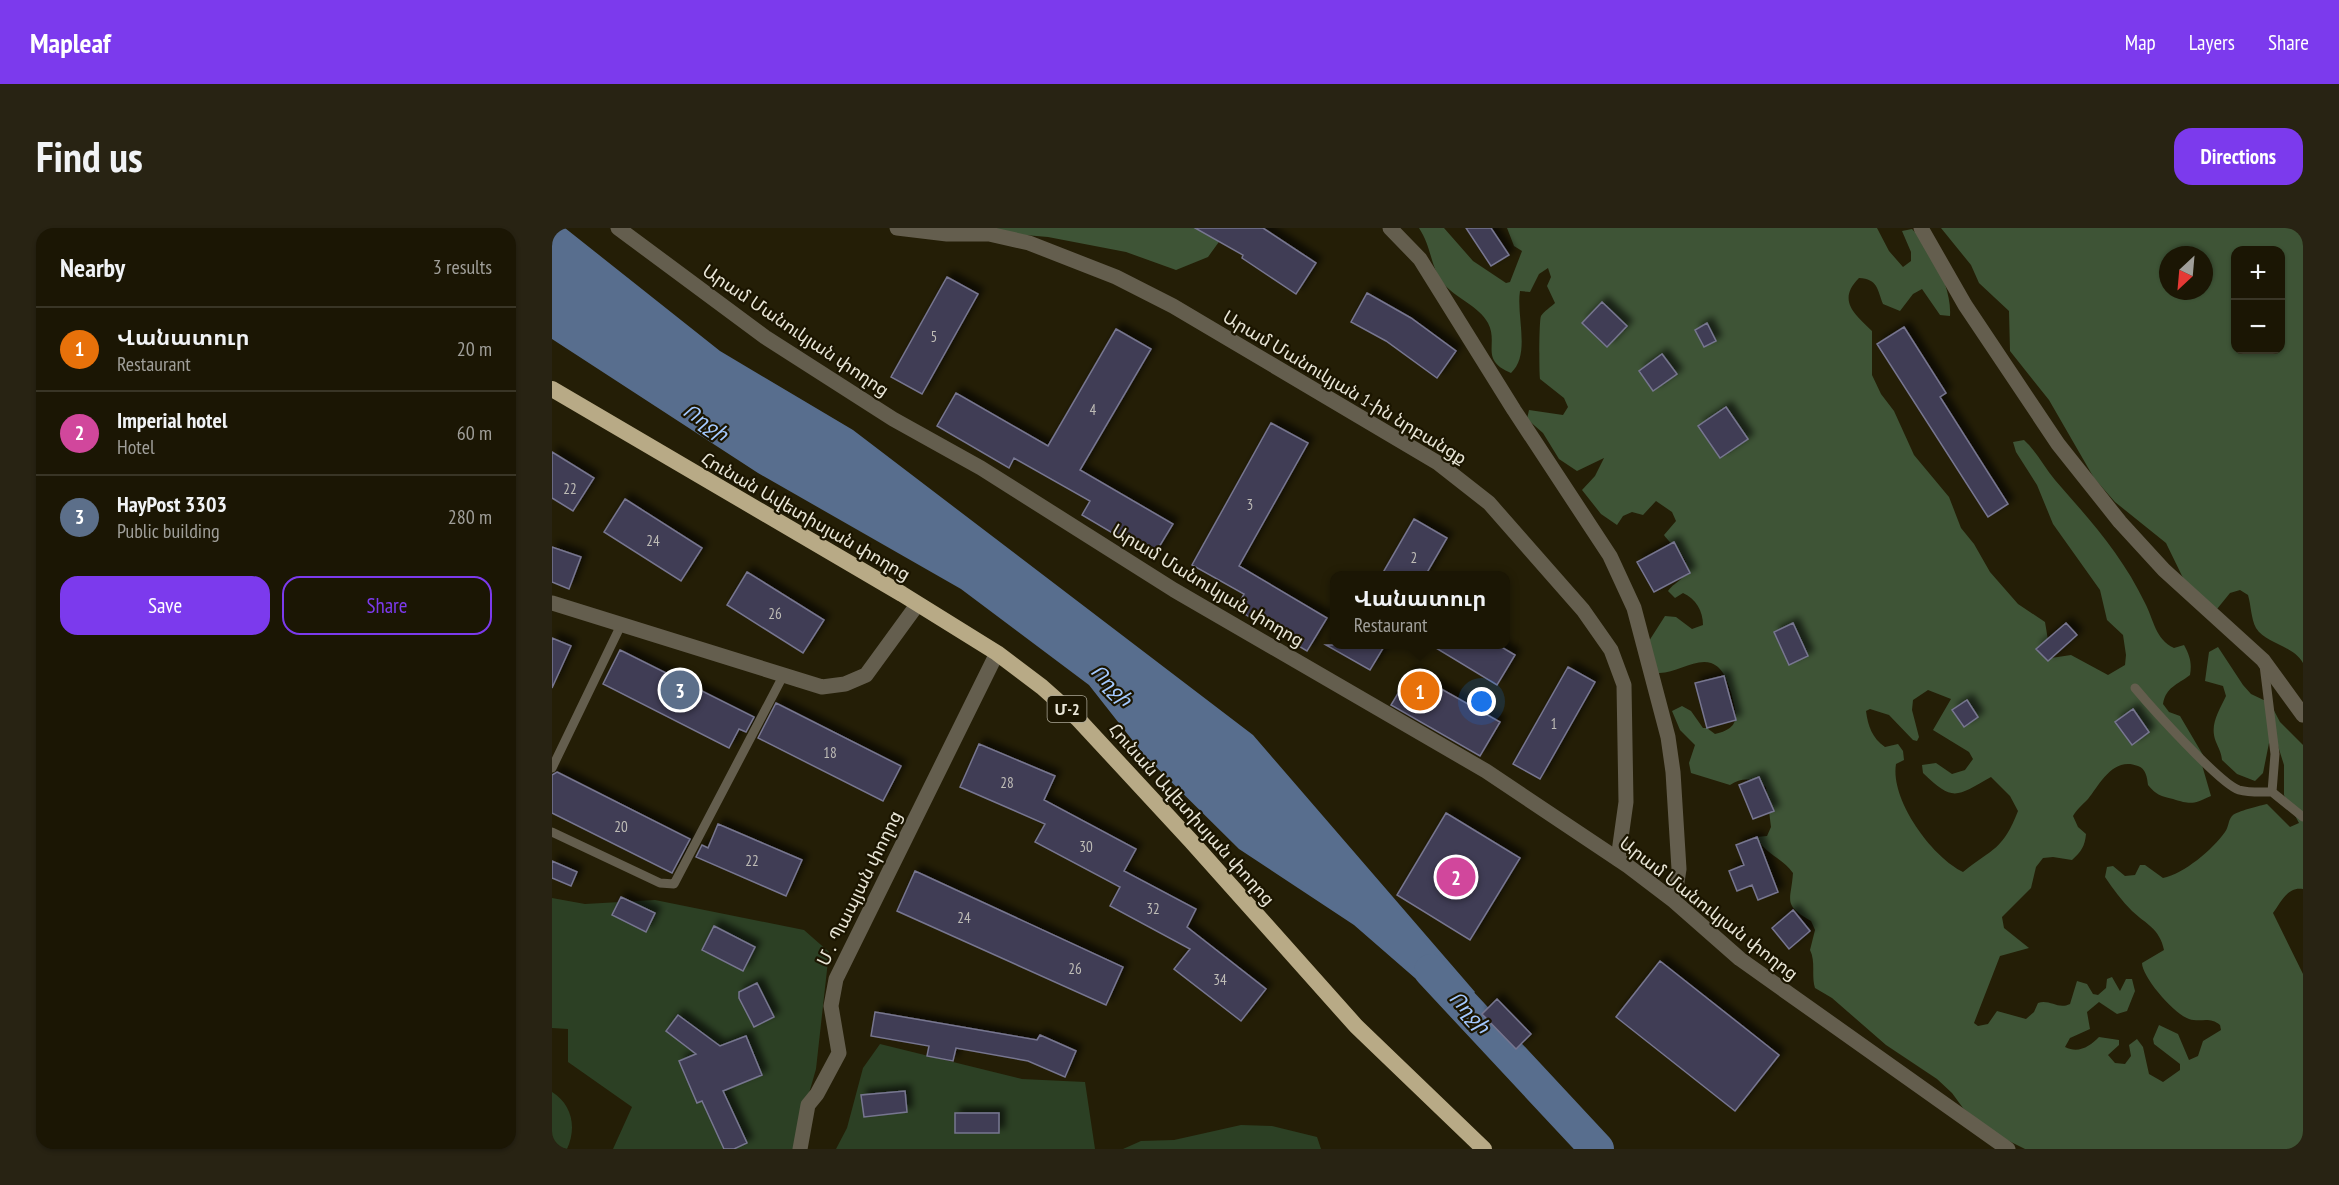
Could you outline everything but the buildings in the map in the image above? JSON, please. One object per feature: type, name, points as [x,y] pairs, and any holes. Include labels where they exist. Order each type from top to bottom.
[{"type":"highway","name":"Հունան Ավետիսյան փողոց","points":[[552,389],[997,653],[1078,719],[1356,1026],[1484,1149]]},
{"type":"street","name":"Արամ Մանուկյան փողոց","points":[[618,228],[765,338],[892,419],[981,468],[1174,590],[1486,771],[1618,859],[1674,901],[1758,973],[2008,1149]]},
{"type":"street","name":"Արամ Մանուկյան 1-ին նրբանցք","points":[[897,228],[947,234],[989,234],[1029,243],[1116,277],[1173,306],[1438,463],[1489,503],[1583,610],[1611,650],[1624,685],[1626,802],[1618,859]]},
{"type":"street","points":[[1390,228],[1420,259],[1514,410],[1610,556],[1634,608],[1668,736],[1673,772],[1679,869],[1674,901]]},
{"type":"street","points":[[1921,228],[1965,305],[2058,444],[2120,522],[2163,570],[2263,660],[2303,715]]},
{"type":"street","points":[[552,603],[822,687],[845,684],[866,675],[916,605]]},
{"type":"street","name":"Մ․ Պապյան փողոց","points":[[800,1149],[808,1105],[817,1094],[839,1053],[831,1006],[836,979],[997,653]]},
{"type":"lane","points":[[552,768],[621,625]]},
{"type":"lane","points":[[2263,660],[2275,754],[2272,792]]},
{"type":"lane","points":[[552,832],[660,883],[674,884],[783,676]]},
{"type":"lane","points":[[2135,687],[2161,718],[2222,778],[2237,789],[2272,792],[2303,816]]},
{"type":"green space","points":[[942,228],[1229,228],[1208,257],[1176,270],[1126,252],[1048,237]]},
{"type":"green space","points":[[1419,228],[1444,228],[1473,261],[1506,283],[1510,282],[1522,251],[1514,246],[1507,228],[1877,228],[1889,251],[1903,267],[1911,261],[1911,252],[1902,231],[1912,229],[1927,247],[1944,281],[1948,293],[1950,316],[1940,315],[1922,289],[1913,294],[1900,311],[1883,304],[1878,289],[1873,283],[1870,280],[1859,278],[1852,286],[1849,301],[1855,313],[1872,331],[1872,375],[1881,394],[1894,411],[1914,455],[1949,497],[1961,528],[1974,544],[1990,572],[2018,604],[2045,622],[2051,658],[2071,655],[2108,675],[2125,665],[2123,635],[2107,620],[2100,590],[2053,524],[2037,485],[2016,452],[2013,442],[2024,440],[2033,449],[2051,475],[2116,554],[2136,586],[2163,640],[2174,648],[2184,645],[2191,663],[2190,675],[2169,690],[2163,704],[2169,712],[2180,716],[2203,755],[2202,765],[2211,796],[2189,803],[2162,796],[2148,785],[2147,776],[2138,766],[2121,765],[2108,773],[2073,816],[2078,827],[2086,834],[2080,851],[2072,860],[2043,858],[2036,867],[2031,888],[2002,917],[2004,928],[2029,948],[2000,956],[1974,1023],[1978,1026],[1988,1024],[1997,1011],[2026,1019],[2034,1012],[2038,1003],[2042,1002],[2066,1006],[2070,1004],[2077,981],[2087,984],[2093,994],[2098,995],[2106,988],[2107,979],[2112,977],[2120,991],[2126,979],[2132,979],[2135,991],[2127,1011],[2117,1014],[2099,1002],[2087,1012],[2090,1029],[2070,1038],[2065,1047],[2080,1049],[2099,1037],[2119,1040],[2119,1045],[2108,1055],[2115,1063],[2125,1064],[2131,1056],[2129,1045],[2137,1039],[2143,1047],[2149,1074],[2163,1082],[2180,1070],[2180,1064],[2154,1044],[2153,1039],[2159,1025],[2178,1034],[2189,1060],[2198,1056],[2203,1041],[2221,1030],[2220,1025],[2216,1022],[2193,1020],[2183,1016],[2153,986],[2142,963],[2164,950],[2162,943],[2156,932],[2128,907],[2105,877],[2107,867],[2113,866],[2125,876],[2135,875],[2140,865],[2145,865],[2163,878],[2180,872],[2220,839],[2233,815],[2254,807],[2267,804],[2290,827],[2299,823],[2284,795],[2284,765],[2278,746],[2269,743],[2263,773],[2255,781],[2237,774],[2222,760],[2214,736],[2214,724],[2226,696],[2223,686],[2205,681],[2209,652],[2218,647],[2243,685],[2251,694],[2270,703],[2280,722],[2303,745],[2303,889],[2289,892],[2273,913],[2303,974],[2303,1149],[2025,1149],[1995,1134],[1963,1108],[1952,1093],[1937,1079],[1886,1045],[1832,998],[1815,988],[1813,959],[1810,950],[1815,930],[1811,921],[1796,910],[1790,902],[1793,873],[1764,848],[1757,837],[1767,836],[1771,827],[1766,787],[1748,780],[1730,785],[1691,773],[1689,763],[1695,745],[1680,730],[1672,711],[1682,706],[1691,711],[1703,728],[1715,734],[1730,728],[1734,724],[1736,713],[1724,675],[1715,665],[1705,662],[1658,673],[1649,641],[1665,616],[1676,617],[1692,629],[1703,625],[1700,610],[1692,599],[1683,593],[1675,598],[1668,591],[1686,572],[1685,560],[1664,535],[1676,521],[1672,512],[1656,501],[1643,515],[1632,512],[1623,516],[1617,525],[1601,514],[1582,490],[1595,476],[1604,458],[1577,471],[1559,459],[1543,433],[1527,419],[1529,410],[1563,415],[1568,407],[1564,398],[1540,379],[1541,316],[1555,303],[1547,286],[1551,277],[1548,268],[1539,274],[1530,292],[1520,291],[1522,346],[1517,365],[1511,373],[1495,363],[1491,331],[1484,317],[1448,288],[1439,277]],"holes":[[[1928,690],[1951,699],[1933,730],[1969,752],[1973,759],[1965,770],[1952,774],[1936,763],[1922,765],[1923,773],[1941,789],[1955,793],[1970,789],[1991,777],[2010,796],[2018,811],[2002,841],[1963,872],[1951,865],[1927,841],[1906,810],[1896,778],[1896,764],[1904,760],[1903,751],[1898,744],[1885,747],[1877,740],[1869,727],[1866,711],[1870,709],[1889,715],[1913,740],[1917,741],[1919,737],[1912,710],[1913,700]]]},
{"type":"green space","points":[[1941,228],[2303,228],[2303,663],[2293,652],[2260,633],[2253,620],[2248,595],[2240,590],[2230,593],[2217,609],[2185,582],[2166,543],[2115,502],[2094,478],[2049,400],[2010,351],[2009,311],[1979,283],[1971,265]]},
{"type":"green space","points":[[552,898],[585,904],[655,900],[804,930],[829,952],[816,1069],[793,1149],[613,1149],[632,1107],[568,1062],[568,1029],[552,1028]]},
{"type":"green space","points":[[880,1044],[1022,1079],[1085,1082],[1095,1149],[836,1149],[847,1128],[863,1068]]},
{"type":"green space","points":[[552,1092],[564,1103],[571,1117],[572,1133],[567,1149],[552,1149]]},
{"type":"green space","points":[[1241,1125],[1272,1126],[1317,1137],[1321,1149],[1123,1149],[1141,1141],[1174,1140]]},
{"type":"water","points":[[552,228],[565,228],[720,351],[853,430],[1253,735],[1475,992],[1454,1012],[1354,925],[1239,849],[1144,755],[1089,685],[961,589],[758,473],[552,339]]},
{"type":"waterway","name":"Ողջի","points":[[1431,971],[1597,1149]]},
{"type":"place","name":"HayPost 3303","points":[[680,690]]},
{"type":"place","name":"Վանատուր","points":[[1420,691]]},
{"type":"place","name":"Imperial hotel","points":[[1456,877]]}]
